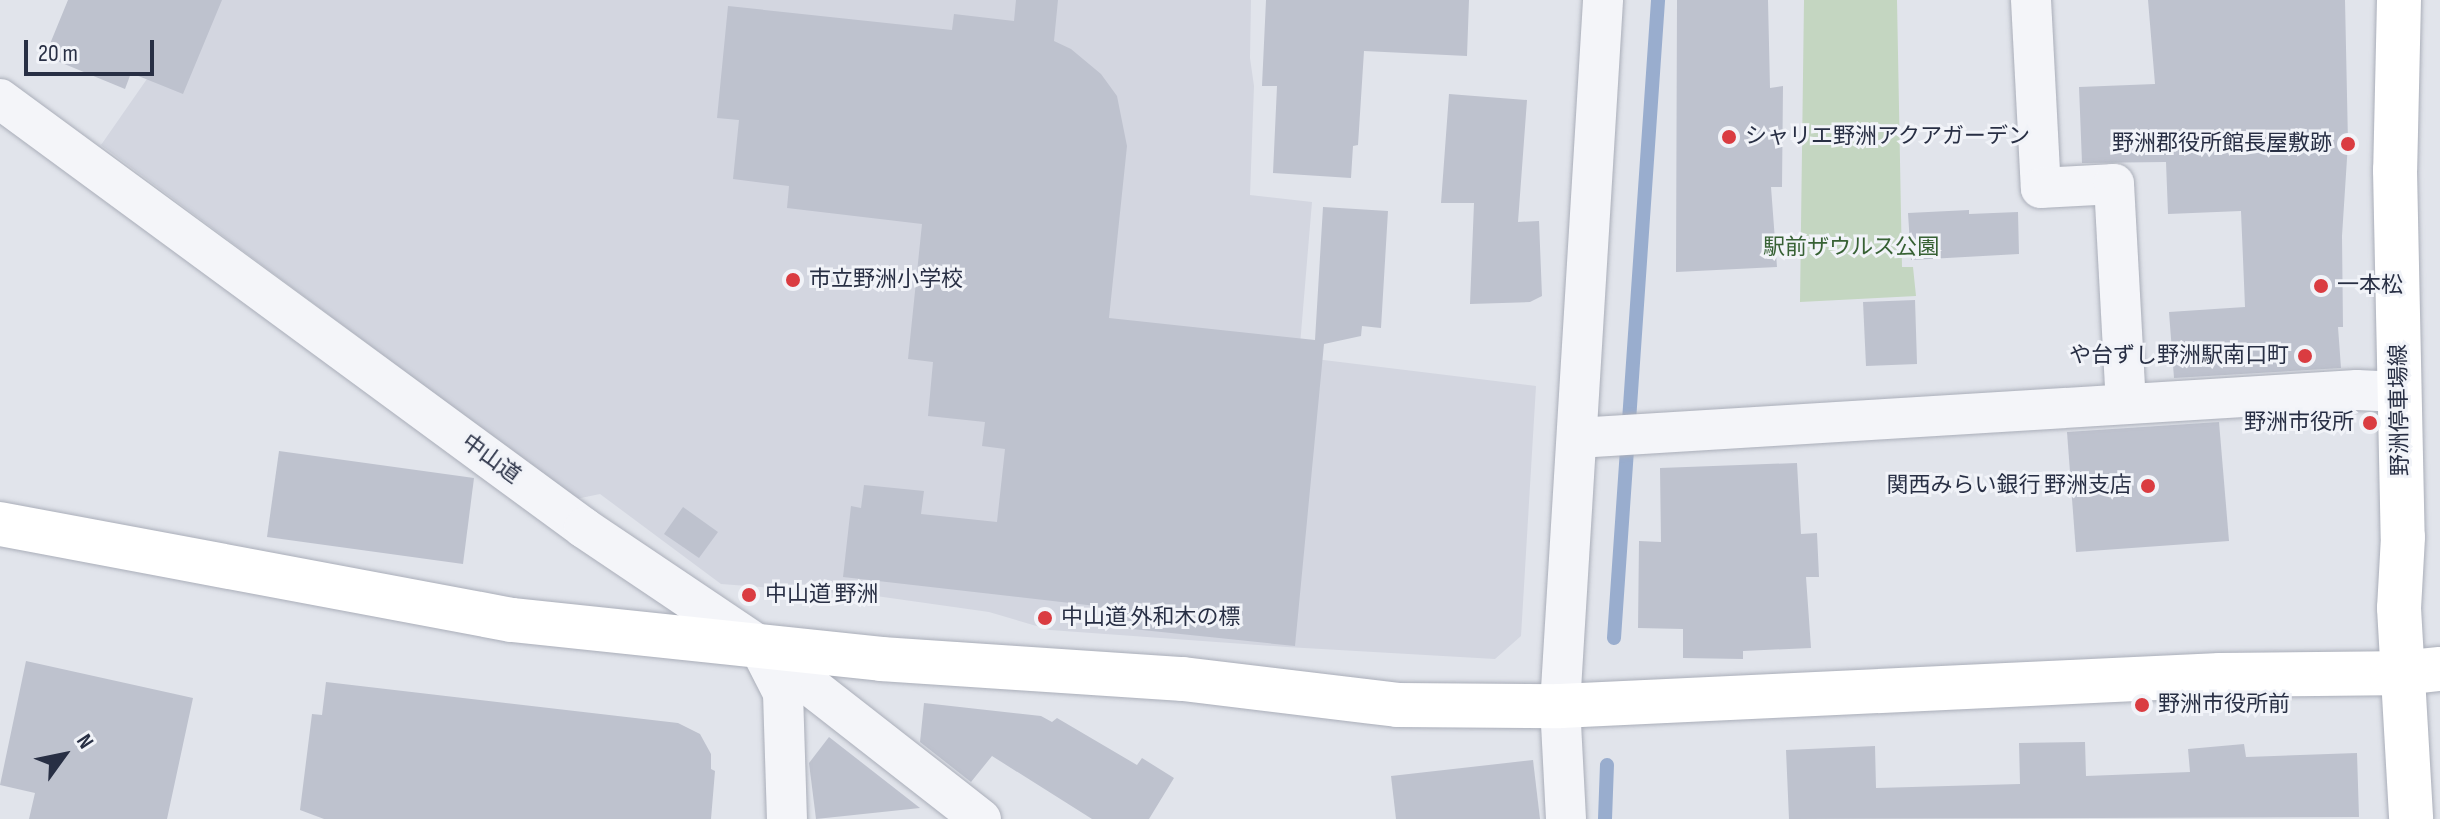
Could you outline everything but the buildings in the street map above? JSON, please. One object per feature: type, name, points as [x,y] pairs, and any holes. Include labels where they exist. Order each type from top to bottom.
[{"type":"street","points":[[1566,819],[1560,706],[1603,0]]},
{"type":"street","points":[[2031,0],[2041,188],[2114,184],[2126,404]]},
{"type":"street","name":"野洲停車場線","points":[[2399,0],[2395,170],[2400,392],[2421,671],[2411,819]]},
{"type":"street","name":"中山道","points":[[0,99],[584,528],[758,645],[981,819]]},
{"type":"street","points":[[1577,438],[2357,390],[2400,392]]},
{"type":"street","points":[[0,524],[512,620],[881,659],[1183,679],[1397,705],[1560,706],[2220,675],[2421,671]]},
{"type":"street","points":[[758,645],[783,693],[787,819]]},
{"type":"shaded area","name":"市立野洲小学校","points":[[183,0],[1251,0],[1250,58],[1254,86],[1250,195],[1312,202],[1299,357],[1536,386],[1521,636],[1495,659],[1287,647],[1050,630],[989,612],[876,596],[721,584],[600,494],[576,499],[101,145],[149,76]]},
{"type":"green space","name":"駅前ザウルス公園","points":[[1804,0],[1897,0],[1902,267],[1913,267],[1916,296],[1800,302]]},
{"type":"waterway","points":[[1614,638],[1658,0]]},
{"type":"waterway","points":[[1605,819],[1607,765]]},
{"type":"place","name":"シャリエ野洲アクアガーデン","points":[[1729,137]]},
{"type":"place","name":"野洲郡役所館長屋敷跡","points":[[2348,144]]},
{"type":"place","name":"市立野洲小学校","points":[[793,280]]},
{"type":"place","name":"一本松","points":[[2321,286]]},
{"type":"place","name":"や台ずし野洲駅南口町","points":[[2305,356]]},
{"type":"place","name":"野洲市役所","points":[[2370,423]]},
{"type":"place","name":"関西みらい銀行 野洲支店","points":[[2148,486]]},
{"type":"place","name":"中山道 野洲","points":[[749,595]]},
{"type":"place","name":"中山道 外和木の標","points":[[1045,618]]},
{"type":"place","name":"野洲市役所前","points":[[2142,705]]}]
